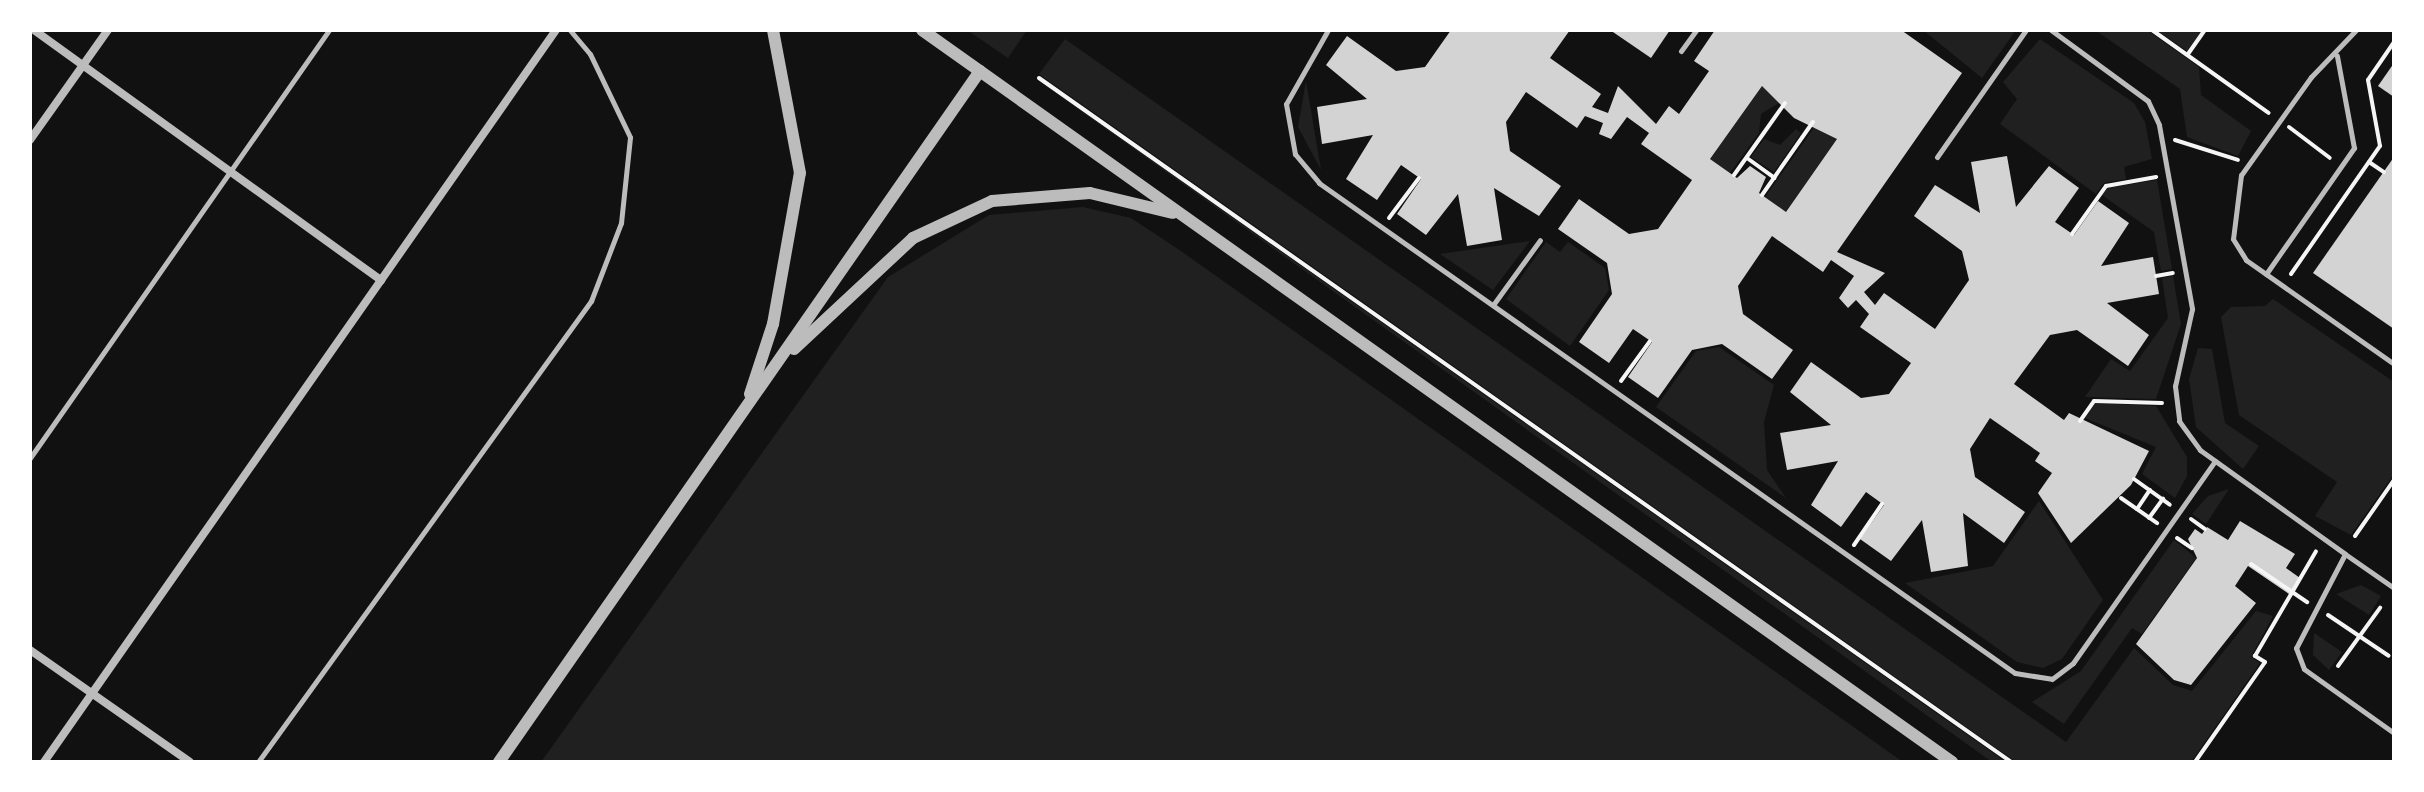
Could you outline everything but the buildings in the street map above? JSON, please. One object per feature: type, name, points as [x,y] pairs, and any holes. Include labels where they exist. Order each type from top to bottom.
[{"type":"street","points":[[34,30],[381,280]]},
{"type":"street","points":[[30,140],[108,30]]},
{"type":"street","points":[[44,762],[556,30]]},
{"type":"street","points":[[744,410],[773,324],[800,173],[773,30]]},
{"type":"street","points":[[922,30],[1952,762]]},
{"type":"street","points":[[499,762],[980,71]]},
{"type":"street","points":[[765,380],[913,238],[992,201],[1090,193],[1179,215]]},
{"type":"street","points":[[30,650],[190,762]]},
{"type":"lane","points":[[30,458],[329,30]]},
{"type":"lane","points":[[258,762],[591,301],[621,223],[630,137],[590,54],[570,30]]},
{"type":"lane","points":[[1328,30],[1290,90],[1290,137],[1319,183],[2015,673],[2052,679],[2073,663],[2215,461]]},
{"type":"lane","points":[[1681,51],[1696,30]]},
{"type":"lane","points":[[1937,157],[2026,30]]},
{"type":"lane","points":[[2051,30],[2148,101],[2161,136],[2192,323],[2174,403],[2189,437],[2215,461],[2394,588]]},
{"type":"lane","points":[[2356,30],[2337,56],[2311,77],[2247,165],[2234,189],[2233,239],[2266,274],[2394,364]]},
{"type":"lane","points":[[2266,274],[2354,148],[2337,56]]},
{"type":"lane","points":[[1493,305],[1540,240]]},
{"type":"lane","points":[[2345,554],[2298,636],[2298,661],[2394,733]]},
{"type":"path","points":[[2152,30],[2215,74]]},
{"type":"path","points":[[2188,55],[2205,30]]},
{"type":"path","points":[[2304,282],[2291,273],[2369,162],[2380,141],[2368,80],[2392,50],[2394,42]]},
{"type":"path","points":[[1039,78],[2011,762]]},
{"type":"path","points":[[1734,175],[1785,103]]},
{"type":"path","points":[[1762,195],[1813,122]]},
{"type":"path","points":[[2161,136],[2227,152],[2247,165]]},
{"type":"path","points":[[1746,158],[1775,178]]},
{"type":"path","points":[[2369,162],[2384,172]]},
{"type":"path","points":[[2072,234],[2106,186],[2167,175]]},
{"type":"path","points":[[1382,228],[1419,178]]},
{"type":"path","points":[[1614,391],[1650,341]]},
{"type":"path","points":[[2080,421],[2094,401],[2174,403]]},
{"type":"path","points":[[2355,536],[2394,480]]},
{"type":"path","points":[[2137,509],[2150,490]]},
{"type":"path","points":[[2149,518],[2163,499]]},
{"type":"path","points":[[1847,554],[1882,504]]},
{"type":"path","points":[[2195,762],[2265,662],[2255,656],[2323,538]]},
{"type":"path","points":[[2338,666],[2380,608]]},
{"type":"shaded area","points":[[967,30],[1027,30],[1008,58]]},
{"type":"shaded area","points":[[1923,30],[2016,30],[1982,78]]},
{"type":"shaded area","points":[[2095,30],[2147,30],[2199,67],[2201,95],[2251,131],[2238,156],[2187,137],[2180,89]]},
{"type":"shaded area","points":[[2157,30],[2202,30],[2187,51]]},
{"type":"shaded area","points":[[1065,39],[2066,742],[2134,648],[2173,685],[2192,691],[2256,611],[2273,616],[2251,657],[2260,663],[2191,762],[2016,762],[1039,74]]},
{"type":"shaded area","points":[[2040,39],[2134,103],[2145,122],[2152,159],[2124,167],[2126,179],[2104,183],[2096,194],[2000,124],[2017,99],[2003,82]]},
{"type":"shaded area","points":[[1036,79],[2006,762],[1992,762]]},
{"type":"shaded area","points":[[1306,81],[1321,170],[1298,127]]},
{"type":"shaded area","points":[[1762,86],[1782,101],[1761,114],[1759,133],[1730,173],[1710,159]]},
{"type":"shaded area","points":[[1816,125],[1837,139],[1786,212],[1765,197]]},
{"type":"shaded area","points":[[1796,129],[1801,133],[1774,172],[1751,157],[1764,139],[1780,145]]},
{"type":"shaded area","points":[[2157,180],[2172,269],[2161,271],[2154,232],[2102,195],[2107,188]]},
{"type":"shaded area","points":[[1083,207],[1131,218],[1178,249],[1903,762],[541,762],[888,277],[989,215]]},
{"type":"shaded area","points":[[1530,241],[1493,290],[1440,254]]},
{"type":"shaded area","points":[[1546,242],[1560,252],[1568,242],[1605,268],[1609,290],[1570,346],[1506,299]]},
{"type":"shaded area","points":[[2173,276],[2181,324],[2156,399],[2085,397],[2111,359],[2130,371],[2168,318],[2162,278]]},
{"type":"shaded area","points":[[2273,299],[2394,382],[2394,474],[2351,535],[2315,516],[2337,482],[2239,415],[2221,317],[2231,307],[2265,306]]},
{"type":"shaded area","points":[[1719,347],[1774,385],[1764,422],[1767,470],[1786,498],[1656,407],[1696,351]]},
{"type":"shaded area","points":[[2198,348],[2212,349],[2225,423],[2259,446],[2243,469],[2196,427],[2189,379]]},
{"type":"shaded area","points":[[2095,403],[2156,406],[2187,457],[2187,476],[2175,498],[2142,474],[2156,447],[2085,418]]},
{"type":"shaded area","points":[[2229,489],[2206,524],[2192,514],[2208,496]]},
{"type":"shaded area","points":[[2039,501],[2103,600],[2062,659],[2043,668],[2017,662],[1905,583],[1993,566]]},
{"type":"shaded area","points":[[2174,540],[2196,558],[2142,634],[2132,628],[2064,724],[2032,702],[2081,671]]},
{"type":"shaded area","points":[[2361,585],[2381,596],[2369,615],[2336,594]]},
{"type":"shaded area","points":[[2314,633],[2342,652],[2329,670],[2313,655]]}]
